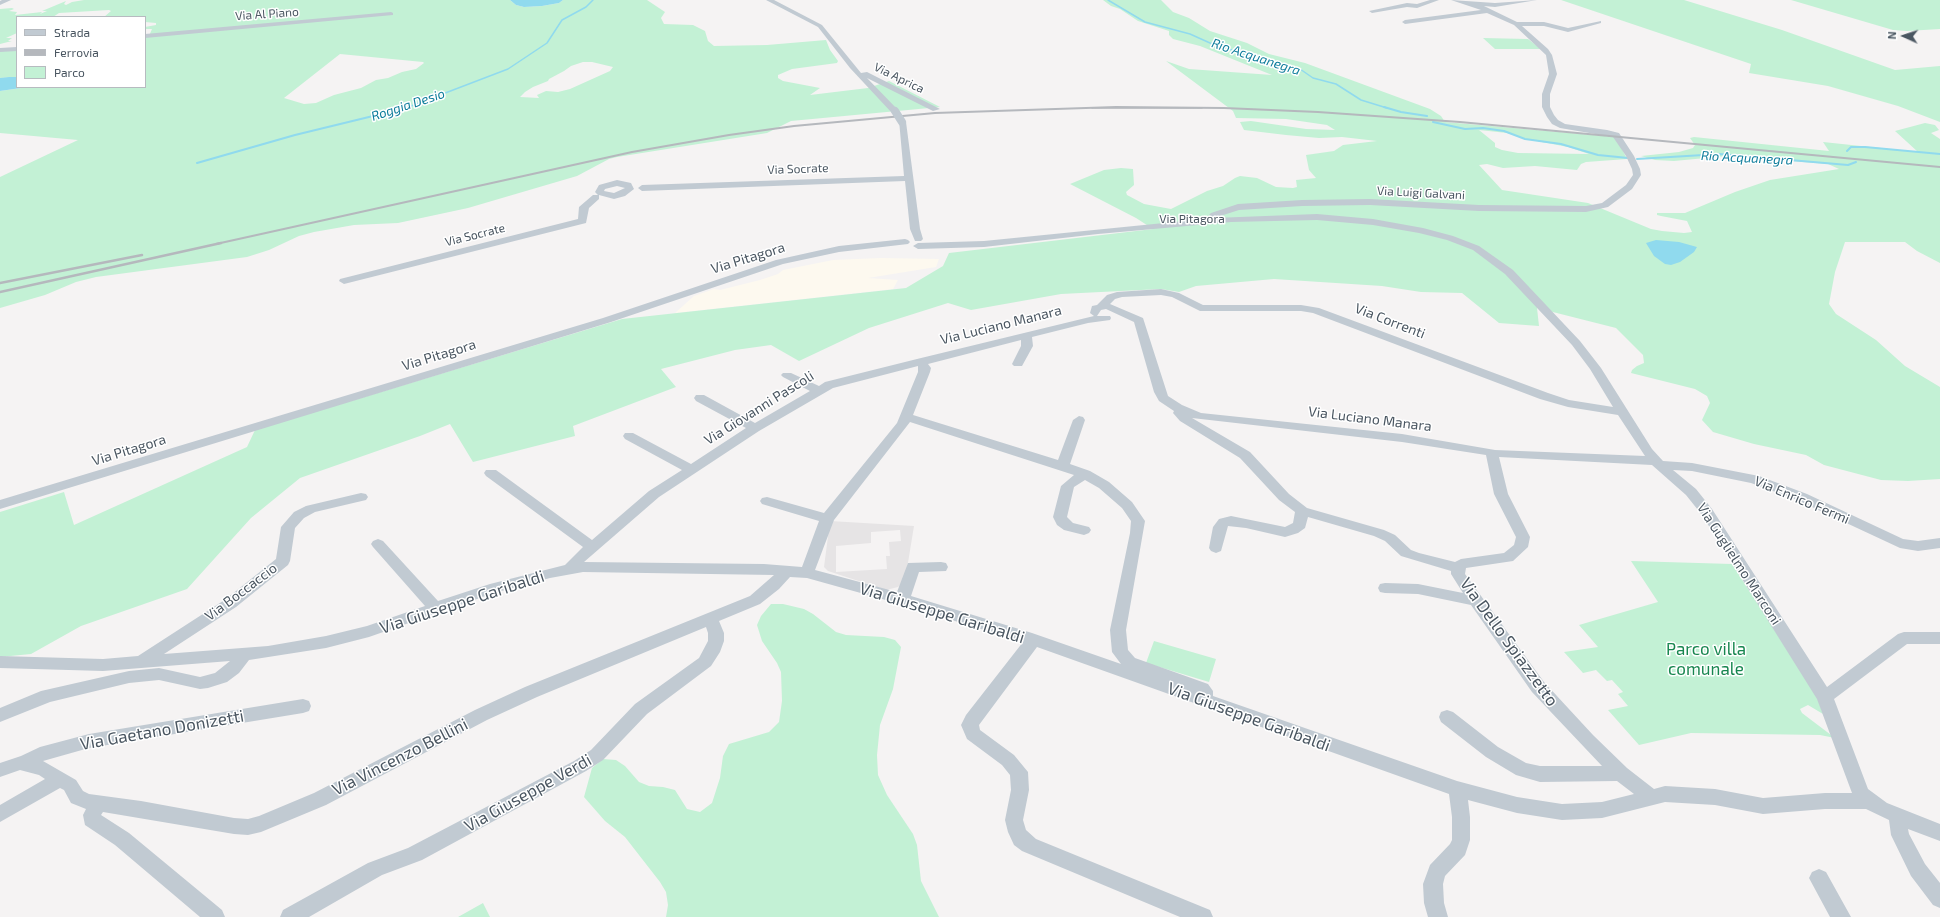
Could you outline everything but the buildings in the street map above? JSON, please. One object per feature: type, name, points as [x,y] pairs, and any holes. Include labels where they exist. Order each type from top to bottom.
[{"type":"street","points":[[0,3],[8,0]]},
{"type":"street","points":[[769,0],[820,26],[852,67],[895,111],[902,122],[915,229],[912,242]]},
{"type":"street","points":[[1372,11],[1407,4],[1417,6],[1436,0]]},
{"type":"street","points":[[1458,0],[1474,4],[1505,5],[1534,0]]},
{"type":"street","points":[[1474,4],[1516,24],[1544,24],[1568,30],[1598,22]]},
{"type":"street","points":[[1405,22],[1486,11]]},
{"type":"street","name":"Via Al Piano","points":[[146,36],[391,14]]},
{"type":"street","name":"Via Luigi Galvani","points":[[1206,218],[1238,207],[1302,203],[1370,202],[1479,208],[1586,209],[1605,205],[1629,187],[1637,175],[1630,156],[1619,138],[1607,132],[1569,127],[1555,122],[1546,107],[1546,94],[1553,74],[1549,55],[1516,24]]},
{"type":"street","points":[[0,50],[16,49]]},
{"type":"street","name":"Via Aprica","points":[[852,67],[878,82],[936,109]]},
{"type":"street","name":"Via Socrate","points":[[629,188],[908,178]]},
{"type":"street","points":[[613,183],[625,184],[629,188],[618,195],[610,196],[597,194],[602,187],[613,183]]},
{"type":"street","name":"Via Socrate","points":[[344,281],[583,221],[584,207],[597,194]]},
{"type":"street","name":"Via Guglielmo Marconi","points":[[1231,219],[1317,217],[1380,223],[1434,233],[1476,248],[1509,272],[1576,343],[1595,368],[1646,451],[1657,463],[1691,492],[1707,512],[1825,697],[1862,794],[1868,802]]},
{"type":"street","name":"Via Pitagora","points":[[0,504],[607,320],[780,262],[839,249],[889,244],[912,242],[958,245],[984,244],[1098,231],[1151,223],[1206,218],[1231,219]]},
{"type":"street","name":"Via Pitagora","points":[[1164,222],[1231,219]]},
{"type":"street","name":"Via Correnti","points":[[1095,313],[1111,297],[1143,293],[1168,293],[1200,308],[1209,309],[1301,308],[1315,310],[1556,400],[1621,412]]},
{"type":"street","name":"Via Correnti","points":[[1113,314],[1116,302],[1119,299],[1143,293]]},
{"type":"street","points":[[1095,313],[1110,306],[1113,314]]},
{"type":"street","name":"Via Luciano Manara","points":[[921,361],[1026,334],[1095,313],[1113,314],[1128,318],[1141,324],[1163,398],[1178,408],[1211,418],[1402,438],[1489,452],[1493,454],[1501,453],[1657,463]]},
{"type":"street","points":[[1018,364],[1027,346],[1026,334]]},
{"type":"street","points":[[807,573],[827,519],[892,439],[906,417],[924,372],[925,368],[921,361]]},
{"type":"street","name":"Via Giovanni Pascoli","points":[[570,569],[575,562],[654,494],[755,428],[818,390],[844,380],[921,361]]},
{"type":"street","points":[[788,375],[818,390]]},
{"type":"street","points":[[700,398],[755,428]]},
{"type":"street","points":[[1178,408],[1178,412],[1184,418],[1245,455],[1284,497],[1302,511],[1379,533],[1390,538],[1406,553],[1415,557],[1458,568],[1461,564],[1508,557],[1522,547],[1523,537],[1501,494],[1492,457],[1493,454]]},
{"type":"street","points":[[906,417],[1085,474],[1104,485],[1118,496],[1134,514],[1138,521],[1118,630],[1118,644],[1120,652],[1129,662],[1202,689],[1205,692],[1204,701]]},
{"type":"street","points":[[1063,466],[1079,420]]},
{"type":"street","points":[[629,436],[692,470]]},
{"type":"street","name":"Via Enrico Fermi","points":[[1657,463],[1692,466],[1754,479],[1802,497],[1900,543],[1918,546],[1940,543]]},
{"type":"street","points":[[491,473],[592,547]]},
{"type":"street","points":[[1084,530],[1069,527],[1062,522],[1060,517],[1068,486],[1074,480],[1085,474]]},
{"type":"street","name":"Via Boccaccio","points":[[142,662],[147,657],[231,603],[283,561],[285,556],[288,527],[299,515],[311,508],[361,497]]},
{"type":"street","points":[[767,501],[827,519]]},
{"type":"street","points":[[1216,548],[1220,527],[1224,522],[1246,522],[1286,532],[1293,530],[1300,525],[1302,511]]},
{"type":"street","points":[[378,544],[433,605],[434,609]]},
{"type":"street","name":"Via Giuseppe Garibaldi","points":[[0,662],[103,665],[244,654],[297,648],[355,635],[490,589],[570,569],[608,566],[786,571],[807,573],[902,599],[1033,640],[1458,790],[1504,802],[1562,812],[1602,810],[1665,794],[1715,797],[1763,806],[1826,801],[1868,802]]},
{"type":"street","points":[[902,599],[914,566],[942,567]]},
{"type":"street","name":"Via Dello Spiazzetto","points":[[1458,568],[1458,574],[1538,688],[1587,740],[1621,773],[1651,798]]},
{"type":"street","name":"Via Vincenzo Bellini","points":[[0,770],[23,764],[44,769],[70,785],[82,800],[98,804],[234,826],[248,827],[260,824],[320,799],[481,715],[531,692],[755,600],[774,585],[786,571]]},
{"type":"street","points":[[1385,588],[1418,589],[1476,601]]},
{"type":"street","name":"Via Giuseppe Verdi","points":[[290,917],[375,869],[416,854],[580,766],[597,755],[642,709],[705,662],[712,652],[716,641],[716,633],[710,618]]},
{"type":"street","points":[[1825,697],[1904,638],[1940,638]]},
{"type":"street","points":[[1033,640],[972,720],[970,725],[973,734],[1008,760],[1018,772],[1020,790],[1014,820],[1017,832],[1021,839],[1029,845],[1203,917]]},
{"type":"street","points":[[0,715],[47,696],[129,677],[159,674],[200,683],[208,682],[221,678],[233,669],[244,654]]},
{"type":"street","name":"Via Gaetano Donizetti","points":[[23,764],[46,752],[89,741],[197,722],[303,706]]},
{"type":"street","points":[[1447,717],[1492,752],[1522,770],[1540,774],[1621,773]]},
{"type":"street","points":[[0,814],[61,779]]},
{"type":"street","points":[[1438,917],[1434,903],[1434,884],[1437,871],[1458,849],[1461,840],[1461,817],[1458,790]]},
{"type":"street","points":[[1868,802],[1940,833]]},
{"type":"street","points":[[98,804],[92,814],[92,819],[122,839],[215,917]]},
{"type":"street","points":[[1897,815],[1900,836],[1918,870],[1940,899]]},
{"type":"street","points":[[1819,878],[1841,917]]},
{"type":"shaded area","points":[[881,258],[939,259],[936,267],[868,278],[898,280],[893,289],[675,313],[694,296],[714,289],[720,290],[760,280],[778,274],[783,270],[833,260]]},
{"type":"shaded area","points":[[830,521],[914,526],[905,581],[898,587],[886,590],[828,571],[824,567]],"holes":[[[900,530],[901,541],[889,542],[890,556],[886,556],[887,569],[836,572],[836,546],[871,543],[871,532]]]},
{"type":"green space","points":[[84,0],[510,0],[516,5],[524,7],[559,3],[563,0],[647,0],[665,12],[661,18],[664,24],[693,25],[705,31],[708,41],[714,46],[767,45],[826,40],[830,50],[838,61],[837,63],[792,69],[778,75],[778,78],[783,81],[820,88],[810,95],[868,88],[889,81],[940,107],[791,121],[767,133],[617,157],[609,159],[577,176],[468,208],[398,223],[354,225],[314,232],[299,236],[269,250],[247,257],[96,277],[76,282],[45,295],[0,308],[0,177],[78,140],[0,133],[0,91],[21,88],[146,88],[146,36],[149,36],[152,29],[146,29],[146,27],[156,25],[156,23],[146,22],[146,16],[105,16],[111,11],[109,10],[59,13],[54,16],[16,16],[16,33],[6,38],[12,38],[8,41],[12,41],[0,44],[0,9],[12,8],[14,9],[9,11],[17,12],[15,15],[42,12],[40,14],[47,11],[42,11],[66,1],[64,4],[66,5],[72,2]],"holes":[[[340,54],[424,63],[416,69],[402,72],[388,78],[376,80],[361,88],[334,95],[316,103],[304,104],[284,98]],[[583,62],[592,62],[613,67],[610,71],[570,89],[558,92],[546,91],[537,95],[539,98],[520,97],[533,87],[548,81],[571,66]]]},
{"type":"green space","points":[[1103,0],[1161,0],[1173,12],[1189,18],[1210,31],[1247,43],[1269,54],[1305,63],[1430,109],[1441,116],[1445,122],[1616,137],[1627,159],[1586,162],[1581,164],[1577,170],[1535,166],[1503,168],[1487,164],[1479,165],[1502,190],[1588,203],[1651,229],[1662,231],[1684,233],[1692,232],[1687,221],[1657,215],[1657,213],[1685,213],[1735,192],[1770,180],[1839,169],[1828,164],[1727,156],[1674,161],[1655,160],[1641,156],[1679,152],[1693,148],[1695,145],[1690,138],[1694,137],[1829,151],[1823,142],[1918,152],[1895,131],[1925,123],[1935,125],[1939,130],[1931,133],[1940,139],[1940,263],[1917,251],[1905,242],[1845,242],[1835,272],[1829,304],[1836,314],[1876,340],[1905,366],[1940,387],[1940,479],[1908,481],[1881,480],[1824,465],[1806,455],[1754,444],[1713,432],[1702,420],[1710,403],[1707,396],[1695,389],[1631,373],[1637,366],[1644,363],[1643,355],[1616,328],[1537,308],[1539,326],[1499,323],[1462,293],[1421,292],[1382,286],[1274,279],[1196,286],[1179,292],[1161,289],[1061,294],[971,310],[948,303],[869,328],[799,361],[771,345],[735,350],[661,369],[676,387],[573,426],[575,436],[473,462],[450,424],[300,478],[251,518],[187,589],[81,626],[31,654],[0,657],[0,512],[64,492],[74,525],[247,447],[255,430],[622,319],[906,288],[943,266],[949,253],[1153,229],[1136,218],[1070,184],[1104,170],[1121,168],[1133,169],[1134,185],[1126,192],[1127,195],[1144,204],[1171,209],[1207,191],[1223,186],[1240,176],[1257,178],[1276,187],[1297,187],[1296,180],[1316,178],[1309,170],[1306,155],[1334,151],[1343,145],[1377,141],[1342,137],[1319,138],[1244,130],[1240,122],[1251,121],[1306,129],[1335,130],[1327,125],[1286,119],[1236,118],[1233,111],[1166,61],[1189,69],[1272,75],[1200,46],[1173,39],[1169,35],[1169,31],[1138,21],[1120,9],[1111,6]],"holes":[[[1479,130],[1507,133],[1526,139],[1568,147],[1589,154],[1518,153],[1502,150],[1495,147],[1495,143]]]},
{"type":"green space","points":[[1561,0],[1684,0],[1782,30],[1895,70],[1940,66],[1940,122],[1898,106],[1828,86],[1749,73],[1751,64]]},
{"type":"green space","points":[[1791,0],[1940,0],[1940,29],[1907,31],[1893,30]]},
{"type":"green space","points":[[1483,38],[1528,39],[1541,49],[1495,49]]},
{"type":"green space","points":[[16,50],[16,77],[0,78],[0,51]]},
{"type":"green space","name":"Parco villa comunale","points":[[1631,561],[1732,564],[1816,694],[1823,714],[1808,705],[1800,709],[1802,713],[1835,738],[1820,735],[1691,733],[1639,745],[1608,710],[1628,706],[1618,694],[1623,692],[1612,680],[1607,681],[1596,670],[1583,673],[1564,652],[1598,647],[1579,625],[1658,602]]},
{"type":"green space","points":[[771,604],[783,604],[804,609],[836,632],[846,635],[884,637],[895,640],[901,647],[893,689],[880,725],[877,755],[878,775],[887,795],[913,834],[917,845],[921,881],[939,917],[666,917],[668,905],[666,892],[660,882],[625,837],[605,821],[584,797],[592,768],[603,759],[616,760],[625,766],[639,782],[649,786],[675,790],[687,809],[700,812],[712,803],[720,778],[723,756],[729,744],[769,732],[779,722],[782,701],[781,672],[777,663],[762,641],[757,625],[761,616]]},
{"type":"green space","points":[[1154,641],[1216,659],[1209,682],[1146,663]]},
{"type":"green space","points":[[483,903],[490,917],[458,917]]},
{"type":"water","points":[[510,0],[563,0],[559,3],[524,7],[516,5]]},
{"type":"water","points":[[16,77],[16,88],[21,88],[0,91],[0,78]]},
{"type":"water","points":[[1656,240],[1679,242],[1697,247],[1694,252],[1680,262],[1671,265],[1665,264],[1654,256],[1646,243]]},
{"type":"waterway","name":"Roggia Desio","points":[[406,108],[508,69],[547,43],[562,20],[586,7],[593,0]]},
{"type":"waterway","name":"Rio Acquanegra","points":[[1108,0],[1145,22],[1190,34],[1210,43],[1248,55],[1300,69],[1313,78],[1336,84],[1361,100],[1387,108]]},
{"type":"waterway","name":"Rio Acquanegra","points":[[1384,107],[1401,112],[1427,116]]},
{"type":"waterway","name":"Roggia Desio","points":[[197,163],[295,135],[406,108]]},
{"type":"waterway","name":"Rio Acquanegra","points":[[1433,122],[1465,129],[1483,128],[1504,131],[1525,139],[1561,144],[1598,155],[1628,158]]},
{"type":"waterway","name":"Rio Acquanegra","points":[[1847,151],[1851,147],[1865,147],[1940,154]]},
{"type":"waterway","name":"Rio Acquanegra","points":[[1637,159],[1720,154],[1848,165],[1856,162]]},
{"type":"railway","points":[[216,244],[632,152],[729,135],[794,126],[935,113],[1116,107],[1224,108],[1318,112],[1460,122],[1940,167]]},
{"type":"railway","points":[[1092,108],[1202,108]]},
{"type":"railway","points":[[0,292],[221,243]]},
{"type":"railway","points":[[0,283],[142,255]]}]
